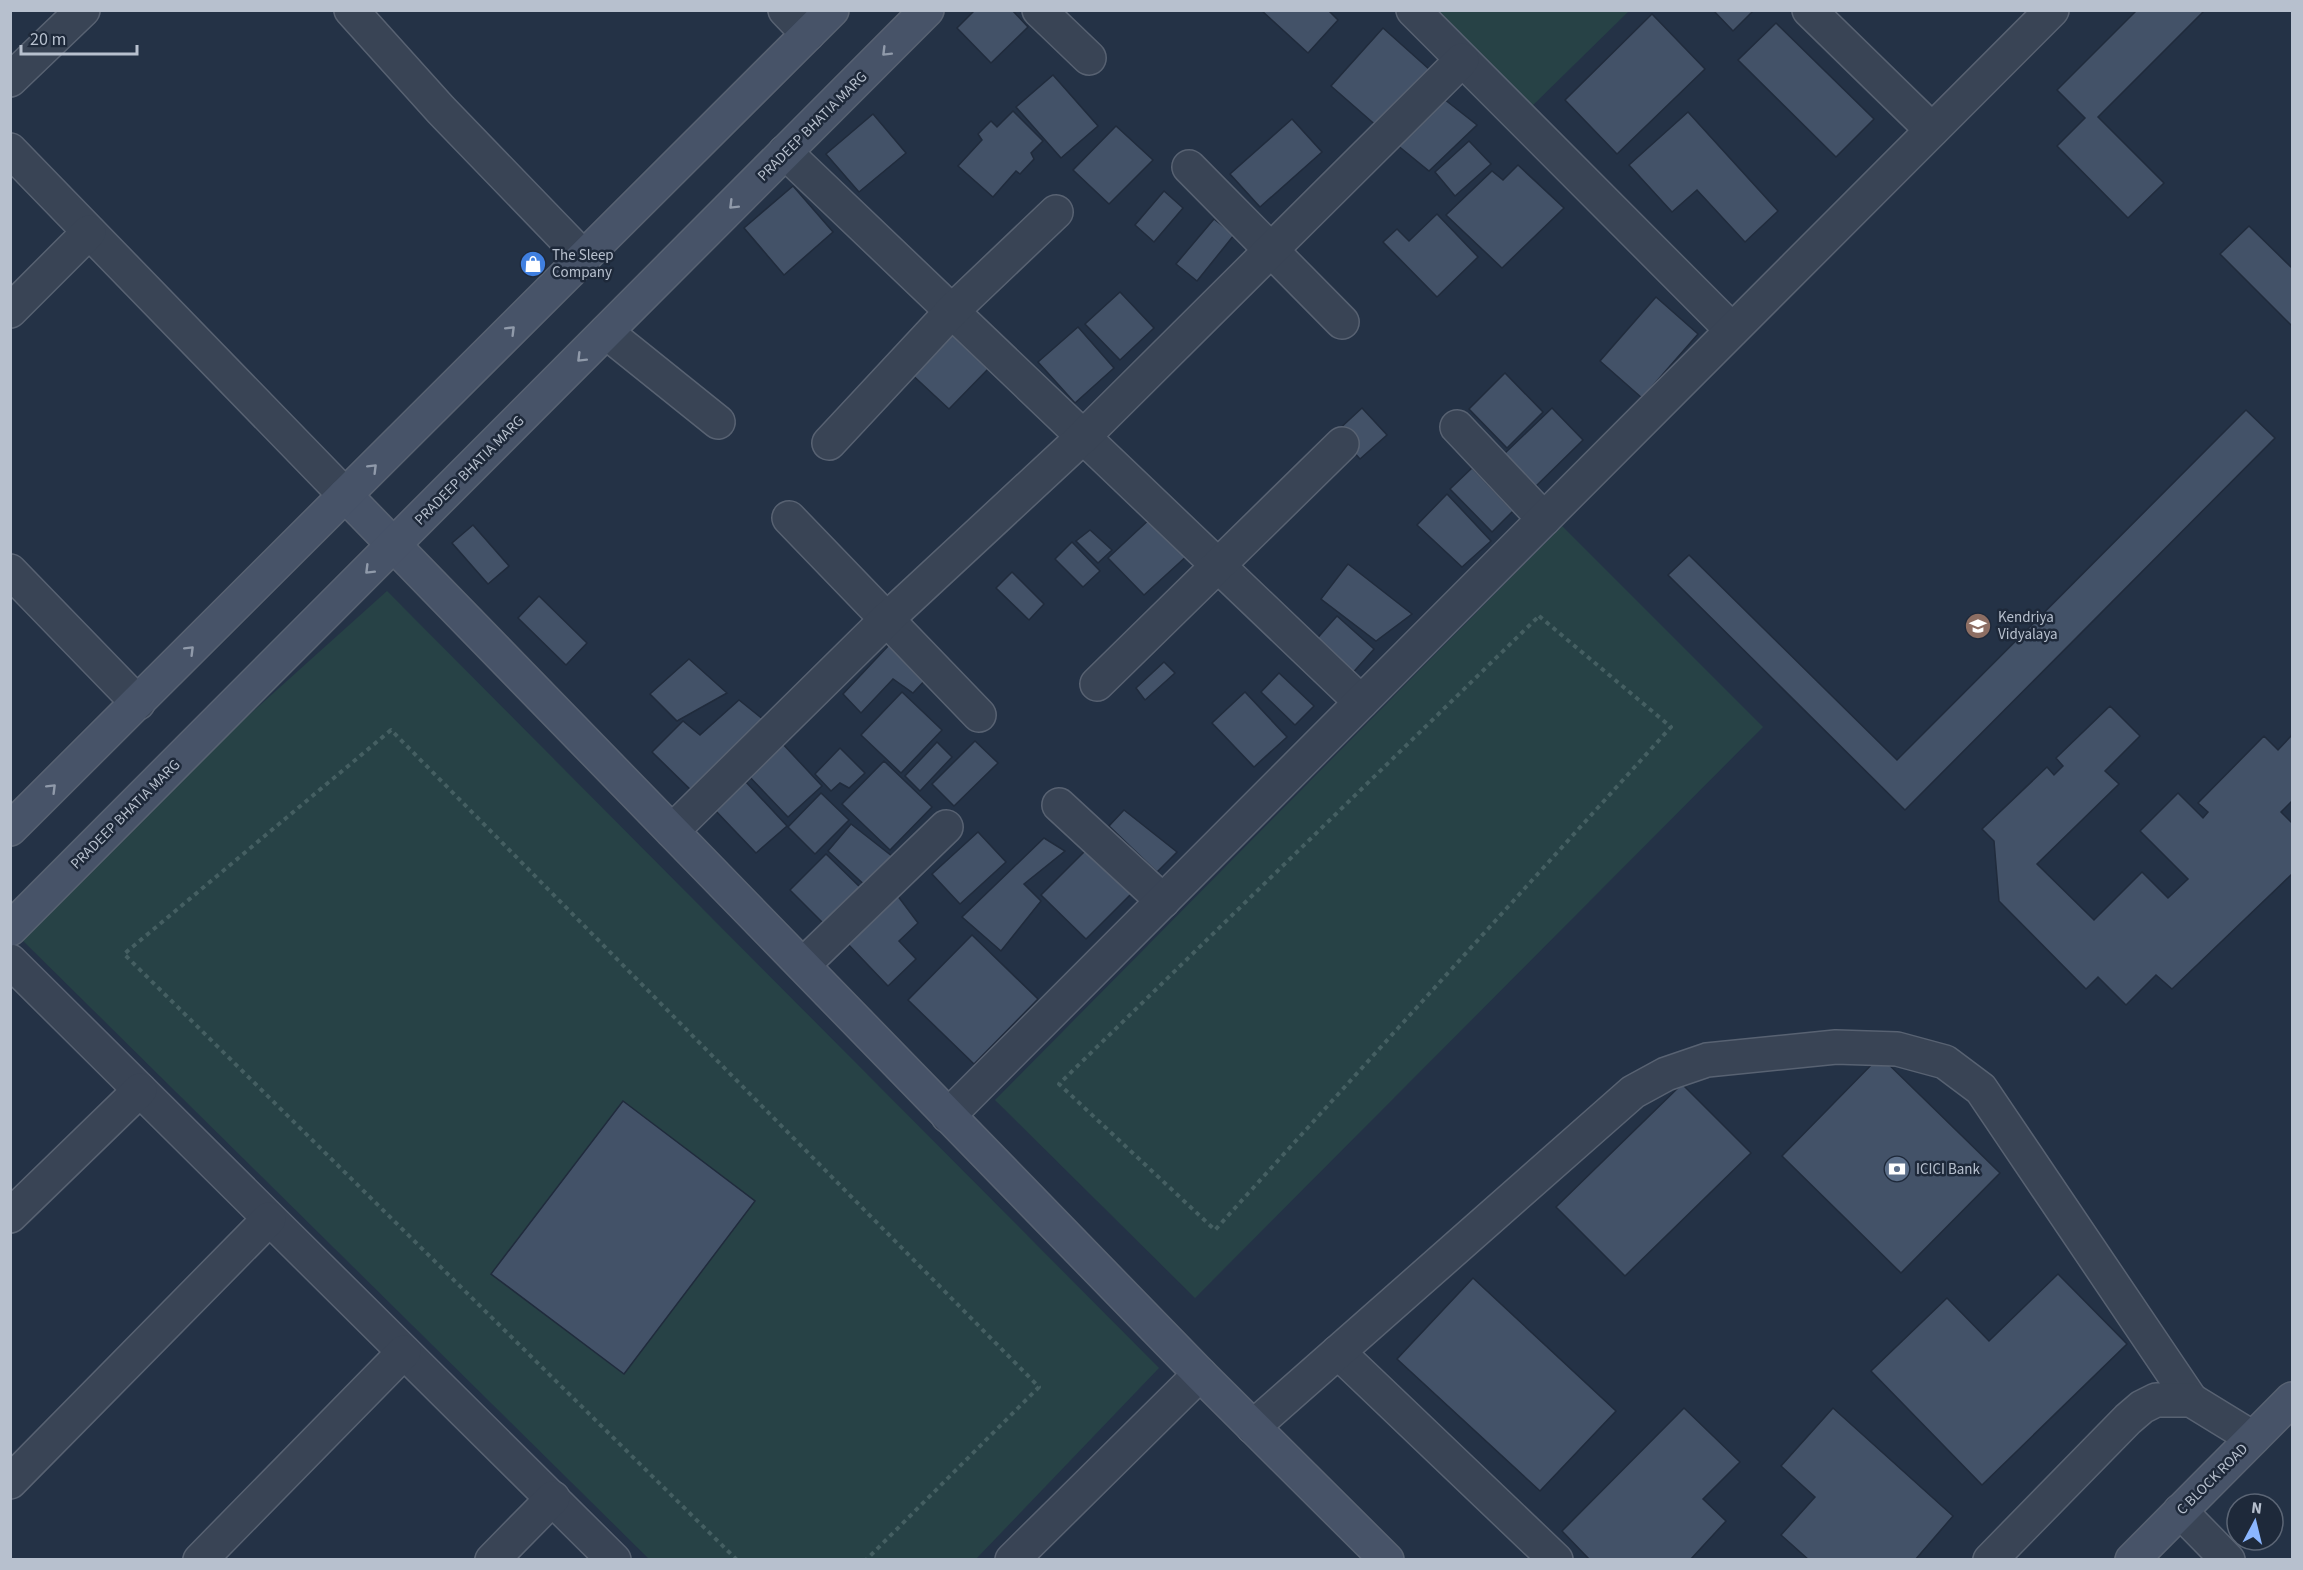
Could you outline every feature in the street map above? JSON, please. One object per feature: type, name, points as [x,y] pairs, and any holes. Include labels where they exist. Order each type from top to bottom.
[{"type":"street","points":[[10,80],[83,10]]},
{"type":"street","points":[[351,10],[441,110],[584,258]]},
{"type":"street","points":[[785,10],[808,34]]},
{"type":"street","points":[[10,829],[832,10]]},
{"type":"street","name":"PRADEEP BHATIA MARG","points":[[10,929],[927,10]]},
{"type":"street","points":[[1039,10],[1089,58]]},
{"type":"street","points":[[1413,10],[1732,330]]},
{"type":"street","points":[[1809,10],[1932,130]]},
{"type":"street","points":[[948,1116],[2052,10]]},
{"type":"street","points":[[672,831],[887,619],[1083,437],[1462,60]]},
{"type":"street","points":[[10,150],[948,1116],[1200,1374],[1387,1560]]},
{"type":"street","points":[[785,153],[1361,702]]},
{"type":"street","points":[[1189,167],[1342,322]]},
{"type":"street","points":[[829,443],[952,311],[1056,212]]},
{"type":"street","points":[[10,311],[89,232]]},
{"type":"street","points":[[606,332],[718,422]]},
{"type":"street","points":[[1457,427],[1544,519]]},
{"type":"street","points":[[1097,684],[1342,444]]},
{"type":"street","points":[[789,518],[979,716]]},
{"type":"street","points":[[10,571],[138,703]]},
{"type":"street","points":[[1059,805],[1163,901]]},
{"type":"street","points":[[802,965],[946,827]]},
{"type":"street","points":[[10,961],[614,1560]]},
{"type":"street","points":[[1253,1427],[1633,1092],[1666,1074],[1707,1060],[1836,1047],[1897,1049],[1945,1062],[1982,1089],[2191,1400],[2253,1438]]},
{"type":"street","points":[[10,1216],[140,1090]]},
{"type":"street","points":[[10,1482],[269,1219]]},
{"type":"street","points":[[200,1560],[404,1352]]},
{"type":"street","points":[[1338,1352],[1556,1560]]},
{"type":"street","points":[[1012,1560],[1200,1374]]},
{"type":"street","name":"C BLOCK ROAD","points":[[2132,1560],[2292,1399]]},
{"type":"street","points":[[1990,1560],[2142,1407],[2156,1400],[2191,1400]]},
{"type":"street","points":[[492,1560],[553,1498]]},
{"type":"street","points":[[2180,1511],[2228,1560]]},
{"type":"path","points":[[1539,616],[1671,727],[1215,1230],[1059,1084],[1539,616]]},
{"type":"path","points":[[737,1560],[124,954],[391,730],[1039,1387],[866,1560]]},
{"type":"green space","points":[[1429,11],[1629,11],[1528,110]]},
{"type":"green space","points":[[1562,526],[1763,727],[1195,1298],[995,1100]]},
{"type":"green space","points":[[387,591],[1159,1368],[976,1559],[649,1559],[11,929]]},
{"type":"building","points":[[975,10],[1012,10],[1028,27],[991,63],[957,28]]},
{"type":"building","points":[[1261,10],[1328,10],[1338,20],[1308,53]]},
{"type":"building","points":[[1713,10],[1754,10],[1733,31]]},
{"type":"building","points":[[2137,10],[2205,10],[2098,117],[2164,183],[2128,218],[2057,146],[2085,118],[2057,90]]},
{"type":"building","points":[[1652,14],[1705,69],[1617,154],[1565,100]]},
{"type":"building","points":[[1776,23],[1874,119],[1836,157],[1738,60]]},
{"type":"building","points":[[1383,28],[1430,70],[1379,128],[1331,86]]},
{"type":"building","points":[[1053,75],[1098,126],[1061,158],[1016,107]]},
{"type":"building","points":[[1444,99],[1477,125],[1429,171],[1396,144]]},
{"type":"building","points":[[1013,111],[1043,141],[1031,153],[1034,159],[1020,174],[1016,171],[993,197],[958,166],[982,140],[978,134],[991,121],[997,127]]},
{"type":"building","points":[[1688,112],[1778,211],[1745,242],[1697,190],[1672,212],[1629,165]]},
{"type":"building","points":[[873,114],[906,153],[859,192],[826,154]]},
{"type":"building","points":[[1292,119],[1322,152],[1260,207],[1230,174]]},
{"type":"building","points":[[1116,126],[1153,160],[1109,204],[1073,170]]},
{"type":"building","points":[[1469,141],[1491,164],[1455,196],[1435,172]]},
{"type":"building","points":[[1518,165],[1564,208],[1502,268],[1446,215],[1492,171],[1503,180]]},
{"type":"building","points":[[793,186],[833,232],[784,275],[744,228]]},
{"type":"building","points":[[1164,191],[1183,208],[1154,242],[1135,225]]},
{"type":"building","points":[[1437,214],[1478,257],[1437,297],[1383,242],[1397,229],[1409,241]]},
{"type":"building","points":[[1214,219],[1234,235],[1197,281],[1176,264]]},
{"type":"building","points":[[2249,226],[2292,268],[2292,326],[2220,254]]},
{"type":"building","points":[[1120,292],[1154,328],[1120,360],[1085,324]]},
{"type":"building","points":[[1656,297],[1698,334],[1642,398],[1600,361]]},
{"type":"building","points":[[1078,327],[1114,368],[1075,403],[1038,362]]},
{"type":"building","points":[[947,328],[989,368],[949,409],[906,369]]},
{"type":"building","points":[[1505,373],[1543,412],[1507,448],[1469,409]]},
{"type":"building","points":[[1362,408],[1387,435],[1360,459],[1336,432]]},
{"type":"building","points":[[1552,408],[1583,440],[1534,488],[1503,455]]},
{"type":"building","points":[[2246,410],[2275,438],[1905,810],[1668,575],[1689,555],[1897,760]]},
{"type":"building","points":[[1472,468],[1513,511],[1492,532],[1450,489]]},
{"type":"building","points":[[1447,494],[1491,541],[1462,567],[1417,525]]},
{"type":"building","points":[[1153,516],[1190,553],[1144,595],[1108,558]]},
{"type":"building","points":[[473,525],[509,566],[488,584],[452,543]]},
{"type":"building","points":[[1090,530],[1112,550],[1098,563],[1076,541]]},
{"type":"building","points":[[1072,542],[1100,571],[1083,587],[1055,559]]},
{"type":"building","points":[[1348,564],[1412,614],[1376,641],[1321,599]]},
{"type":"building","points":[[1012,572],[1044,604],[1029,620],[996,588]]},
{"type":"building","points":[[539,596],[587,643],[566,665],[518,618]]},
{"type":"building","points":[[1337,616],[1374,649],[1349,677],[1313,643]]},
{"type":"building","points":[[890,644],[927,678],[913,693],[893,679],[861,713],[843,694]]},
{"type":"building","points":[[689,659],[727,693],[677,721],[650,694]]},
{"type":"building","points":[[1164,662],[1175,673],[1145,700],[1136,688]]},
{"type":"building","points":[[1279,673],[1314,706],[1295,725],[1261,692]]},
{"type":"building","points":[[902,692],[942,730],[901,773],[861,735]]},
{"type":"building","points":[[1245,692],[1287,737],[1254,767],[1212,723]]},
{"type":"building","points":[[739,700],[770,725],[696,795],[652,752],[683,721],[700,735]]},
{"type":"building","points":[[2110,706],[2140,736],[2105,771],[2119,784],[2037,864],[2094,920],[2142,872],[2168,898],[2188,879],[2140,831],[2178,793],[2203,818],[2208,812],[2198,803],[2264,736],[2278,750],[2292,735],[2292,801],[2281,812],[2292,823],[2292,874],[2172,989],[2156,975],[2126,1005],[2098,977],[2086,989],[1999,901],[1994,841],[1982,829],[2047,767],[2054,775],[2063,766],[2056,758]]},
{"type":"building","points":[[780,741],[822,786],[788,817],[746,773]]},
{"type":"building","points":[[975,741],[998,763],[954,806],[932,784]]},
{"type":"building","points":[[937,742],[952,757],[920,791],[905,776]]},
{"type":"building","points":[[840,748],[865,773],[849,788],[840,783],[831,791],[815,774]]},
{"type":"building","points":[[884,761],[932,807],[890,850],[842,804]]},
{"type":"building","points":[[745,781],[787,826],[756,853],[714,809]]},
{"type":"building","points":[[821,793],[849,820],[815,854],[788,827]]},
{"type":"building","points":[[1124,810],[1177,852],[1157,872],[1109,826]]},
{"type":"building","points":[[851,824],[902,864],[870,890],[828,851]]},
{"type":"building","points":[[978,832],[1006,862],[960,904],[932,874]]},
{"type":"building","points":[[1044,838],[1065,851],[1024,884],[1041,901],[1001,951],[962,917]]},
{"type":"building","points":[[1090,846],[1135,890],[1086,939],[1041,895]]},
{"type":"building","points":[[826,854],[867,894],[830,930],[790,890]]},
{"type":"building","points":[[897,895],[918,923],[899,941],[916,959],[888,986],[846,942]]},
{"type":"building","points":[[972,935],[1038,999],[974,1064],[908,1000]]},
{"type":"building","points":[[1880,1056],[2000,1173],[1901,1273],[1782,1156]]},
{"type":"building","points":[[1682,1084],[1751,1153],[1625,1276],[1556,1207]]},
{"type":"building","points":[[623,1101],[755,1201],[624,1374],[491,1274]]},
{"type":"building","points":[[2058,1274],[2127,1344],[1982,1485],[1871,1371],[1947,1298],[1989,1341]]},
{"type":"building","points":[[1473,1278],[1616,1411],[1540,1491],[1397,1359]]},
{"type":"building","points":[[1684,1408],[1740,1462],[1703,1499],[1726,1521],[1690,1560],[1590,1560],[1562,1531]]},
{"type":"building","points":[[1833,1408],[1953,1516],[1915,1560],[1809,1560],[1781,1535],[1815,1497],[1781,1466]]},
{"type":"place","name":"The Sleep Company","points":[[533,264]]},
{"type":"place","name":"Kendriya Vidyalaya","points":[[1978,626]]},
{"type":"place","name":"ICICI Bank","points":[[1897,1169]]}]
